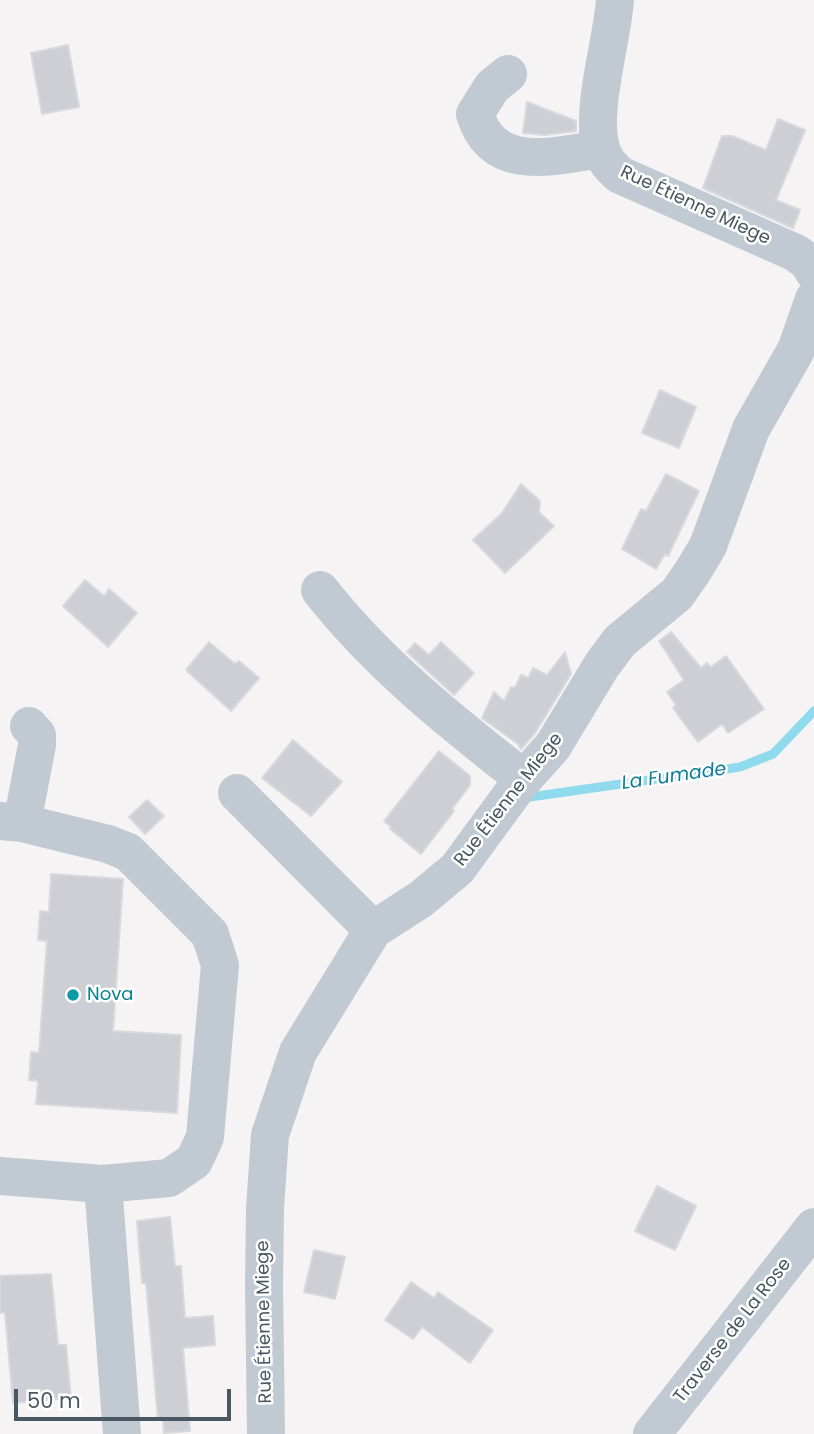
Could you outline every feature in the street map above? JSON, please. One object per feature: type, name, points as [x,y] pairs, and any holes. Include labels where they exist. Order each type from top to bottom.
[{"type":"street","points":[[508,74],[492,87],[475,114],[479,127],[494,145],[512,155],[541,158],[601,149],[598,116],[615,0]]},
{"type":"street","name":"Rue Étienne Miege","points":[[601,149],[607,163],[620,175],[796,253],[808,262],[814,272]]},
{"type":"street","name":"Rue Étienne Miege","points":[[267,1434],[264,1273],[270,1135],[298,1052],[373,930],[421,899],[457,869],[514,771],[553,746],[602,665],[620,641],[677,594],[693,571],[708,546],[751,429],[796,350],[814,299]]},
{"type":"street","points":[[320,590],[379,655],[427,700],[514,771]]},
{"type":"street","points":[[0,1176],[103,1184],[169,1178],[194,1161],[205,1137],[220,965],[210,934],[128,852],[108,844],[11,822],[37,746],[37,735],[29,726]]},
{"type":"street","points":[[237,793],[373,930]]},
{"type":"street","points":[[103,1184],[122,1434]]},
{"type":"street","name":"Traverse de La Rose","points":[[652,1434],[814,1227]]},
{"type":"building","points":[[68,45],[79,107],[42,114],[31,53]]},
{"type":"building","points":[[527,102],[576,121],[576,131],[544,135],[523,133]]},
{"type":"building","points":[[778,119],[805,130],[776,200],[800,210],[793,228],[703,188],[722,136],[732,136],[766,150]]},
{"type":"building","points":[[660,390],[696,407],[679,448],[642,433]]},
{"type":"building","points":[[666,474],[699,491],[668,556],[665,554],[656,569],[622,549],[641,509],[646,511]]},
{"type":"building","points":[[521,484],[540,501],[539,512],[554,526],[505,573],[473,540],[502,513]]},
{"type":"building","points":[[85,580],[104,596],[109,589],[137,613],[108,647],[63,606]]},
{"type":"building","points":[[671,632],[701,668],[707,663],[711,667],[726,656],[764,709],[728,733],[722,724],[698,742],[673,708],[676,705],[667,692],[684,680],[659,641]]},
{"type":"building","points":[[209,642],[235,664],[239,661],[259,678],[231,711],[186,670]]},
{"type":"building","points":[[441,642],[474,673],[454,695],[407,652],[415,643],[429,655]]},
{"type":"building","points":[[565,652],[571,674],[535,733],[521,749],[482,718],[494,692],[504,701],[521,675],[528,678],[533,668],[547,675]]},
{"type":"building","points":[[293,740],[342,782],[311,816],[262,778]]},
{"type":"building","points":[[439,751],[470,776],[470,785],[421,854],[384,821]]},
{"type":"building","points":[[147,800],[164,816],[145,834],[129,817]]},
{"type":"building","name":"Nova","points":[[51,874],[123,879],[113,1031],[181,1035],[177,1113],[36,1104],[38,1081],[29,1080],[31,1052],[39,1053],[47,941],[38,940],[40,911],[49,912]]},
{"type":"building","points":[[657,1186],[696,1206],[675,1250],[635,1231]]},
{"type":"building","points":[[170,1217],[175,1266],[181,1266],[185,1318],[213,1316],[215,1345],[183,1348],[190,1431],[164,1433],[163,1420],[158,1420],[146,1283],[142,1283],[137,1221]]},
{"type":"building","points":[[314,1250],[345,1257],[335,1299],[304,1292]]},
{"type":"building","points":[[51,1274],[58,1345],[66,1345],[71,1398],[13,1403],[5,1313],[0,1313],[0,1276]]},
{"type":"building","points":[[411,1282],[434,1298],[438,1292],[493,1330],[470,1363],[422,1327],[413,1339],[385,1320]]},
{"type":"waterway","name":"La Fumade","points":[[523,798],[740,767],[773,754],[814,711]]},
{"type":"place","name":"Nova","points":[[73,995]]}]
